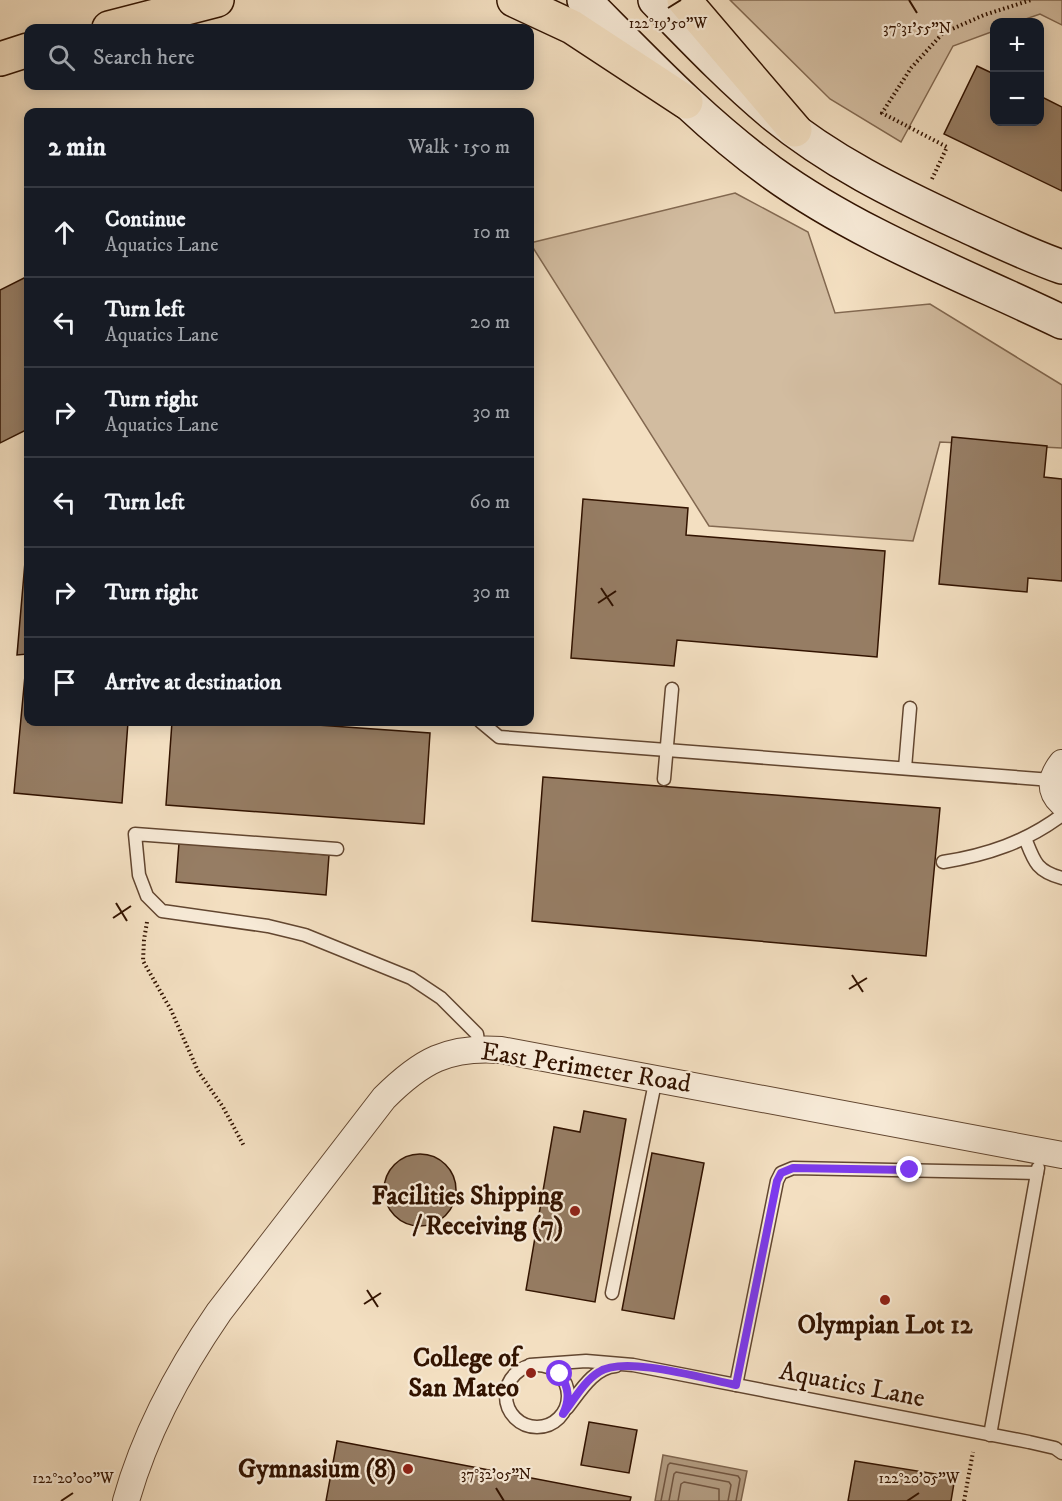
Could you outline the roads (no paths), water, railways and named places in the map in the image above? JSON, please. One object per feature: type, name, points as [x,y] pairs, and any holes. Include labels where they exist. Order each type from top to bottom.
[{"type":"highway","points":[[124,24],[217,0]]},
{"type":"highway","points":[[514,0],[572,27],[686,102]]},
{"type":"highway","points":[[684,0],[795,130]]},
{"type":"highway","points":[[0,59],[24,52]]},
{"type":"main road","points":[[584,0],[686,102],[771,172],[842,217],[1062,322]]},
{"type":"main road","points":[[655,0],[738,82],[795,130],[840,162],[888,189],[1040,260],[1062,267]]},
{"type":"street","name":"East Perimeter Road","points":[[126,1501],[141,1455],[158,1416],[196,1346],[219,1312],[384,1098],[401,1081],[436,1058],[459,1050],[479,1048],[501,1050],[656,1078],[1047,1159]]},
{"type":"lane","points":[[664,779],[672,689]]},
{"type":"lane","points":[[905,768],[909,708]]},
{"type":"lane","points":[[486,726],[499,737],[1058,782]]},
{"type":"lane","points":[[943,862],[979,856],[1025,838],[1062,815]]},
{"type":"lane","points":[[337,849],[135,834],[139,875],[147,896],[162,911],[268,926],[305,935],[411,978],[441,998],[477,1034],[479,1048]]},
{"type":"lane","points":[[1025,838],[1039,868],[1046,874],[1062,878]]},
{"type":"lane","points":[[612,1293],[656,1078]]},
{"type":"lane","points":[[736,1385],[777,1181],[781,1173],[793,1168],[1047,1159],[990,1435]]},
{"type":"lane","name":"Aquatics Lane","points":[[633,1365],[610,1366],[598,1372],[563,1414],[555,1422],[546,1426],[525,1425],[516,1419],[509,1409],[506,1398],[507,1388],[512,1377],[519,1370],[530,1365],[586,1360],[633,1365],[736,1385],[1055,1448],[1062,1453]]},
{"type":"lane","points":[[530,1365],[541,1364],[560,1374],[566,1383],[568,1394],[568,1404],[563,1414]]},
{"type":"water","points":[[663,1455],[747,1471],[741,1501],[655,1501]]},
{"type":"place","name":"Facilities Shipping / Receiving (7)","points":[[575,1211]]},
{"type":"place","name":"Olympian Lot 12","points":[[885,1300]]},
{"type":"place","name":"College of San Mateo","points":[[531,1373]]},
{"type":"place","name":"Gymnasium (8)","points":[[408,1469]]}]
